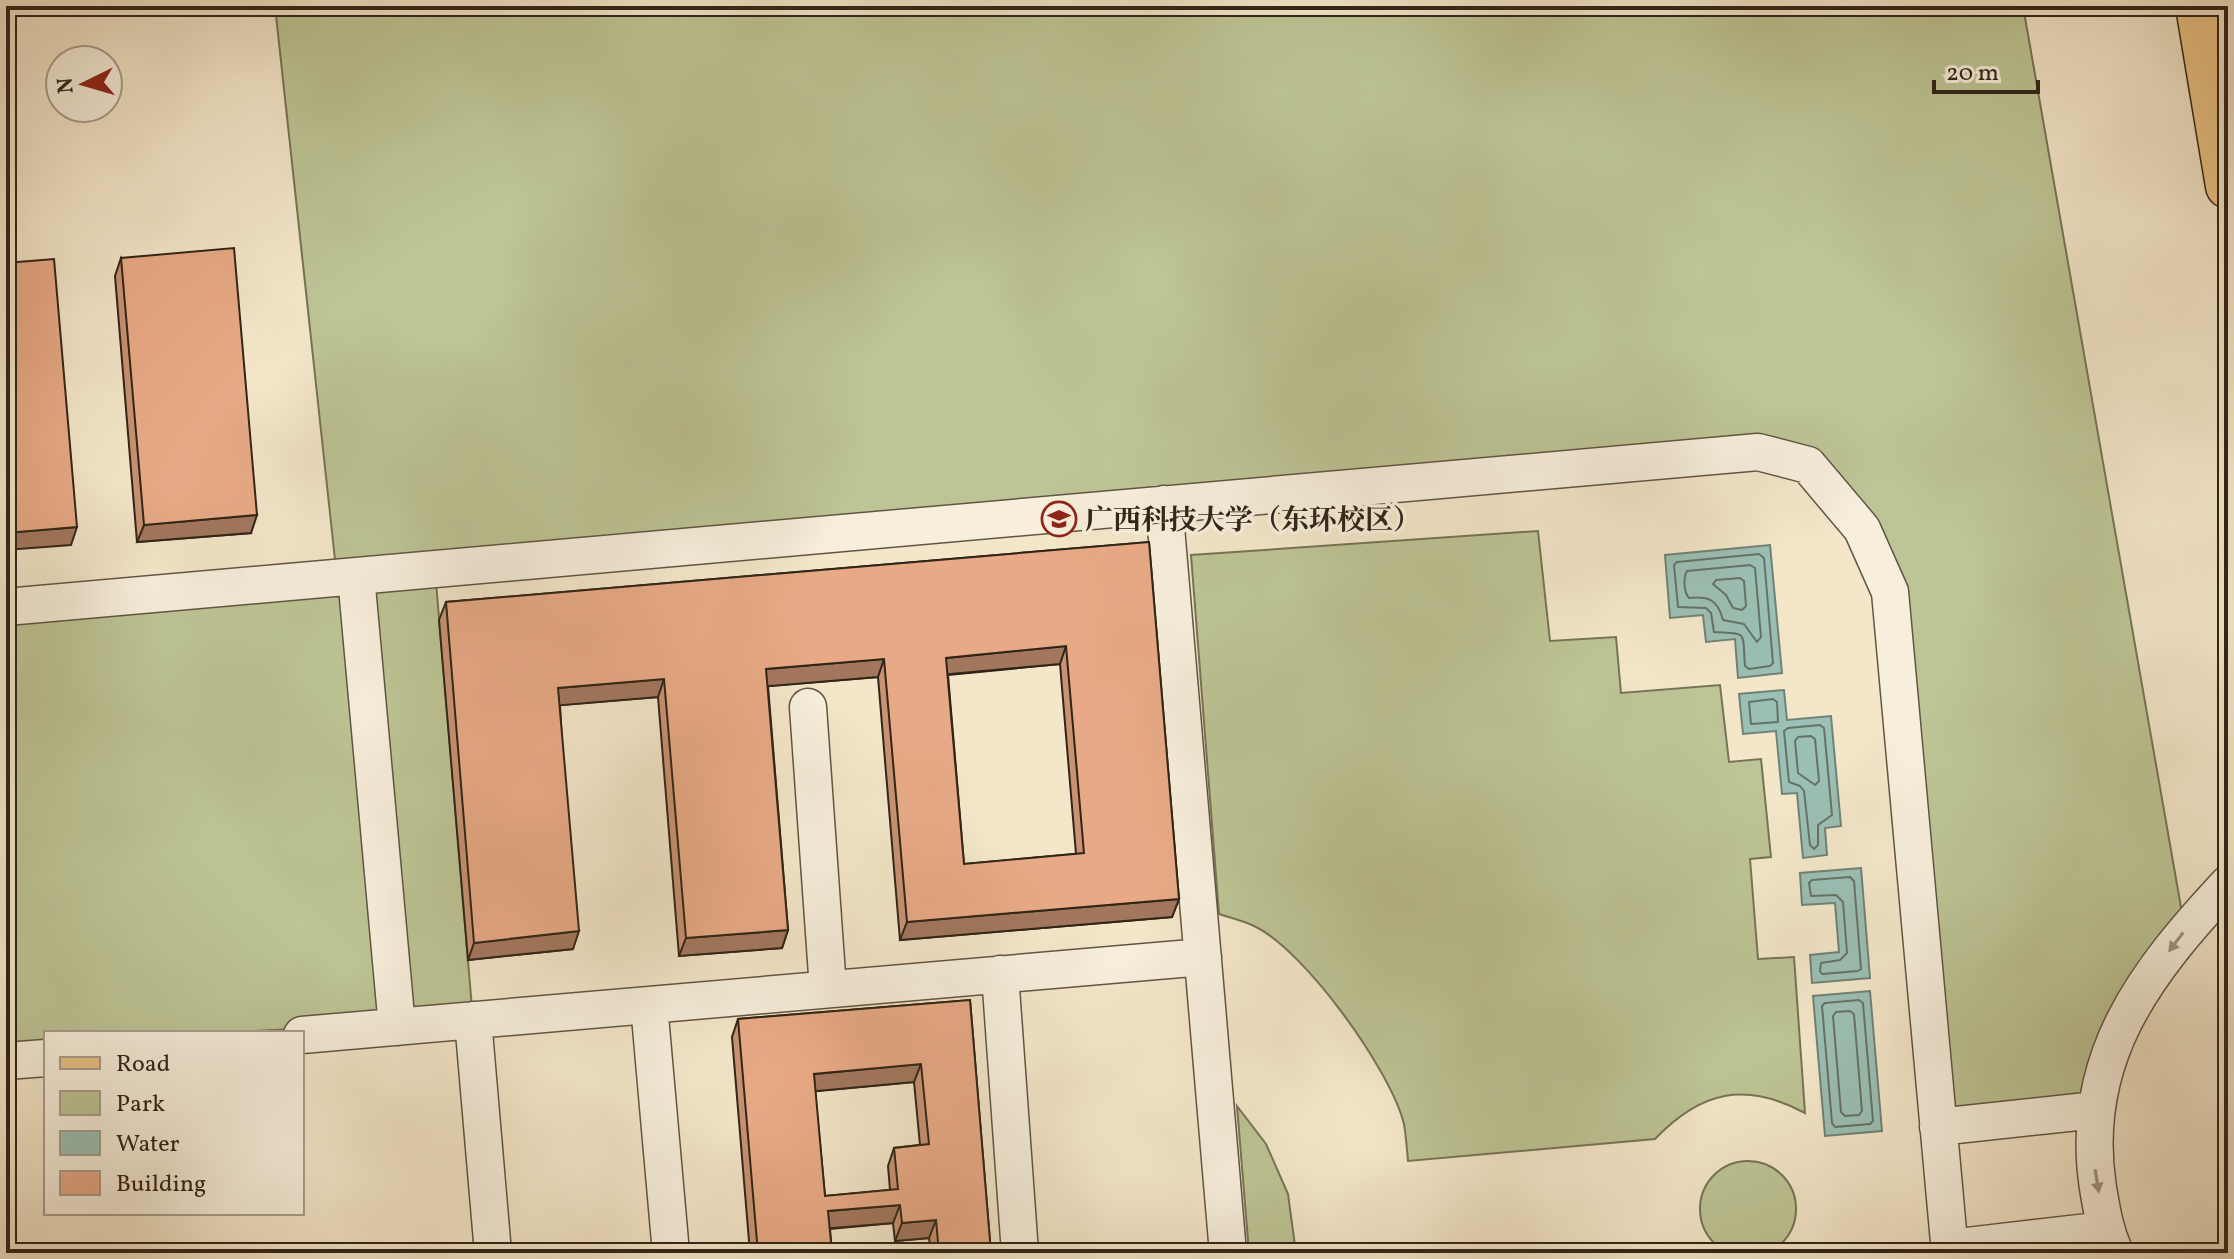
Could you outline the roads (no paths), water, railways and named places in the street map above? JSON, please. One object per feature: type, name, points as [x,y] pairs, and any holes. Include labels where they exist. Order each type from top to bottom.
[{"type":"main road","points":[[2198,6],[2228,186]]},
{"type":"lane","points":[[6,607],[1758,452],[1808,465],[1862,529],[1890,592],[1950,1251],[2110,1242],[2094,1159],[2096,1110],[2112,1043],[2153,972],[2185,930],[2228,884]]},
{"type":"lane","points":[[1164,504],[1228,1253]]},
{"type":"lane","points":[[356,576],[397,1027]]},
{"type":"lane","points":[[808,707],[828,989]]},
{"type":"lane","points":[[304,1035],[1203,957]]},
{"type":"lane","points":[[1000,974],[1020,1253]]},
{"type":"lane","points":[[649,1005],[671,1253]]},
{"type":"lane","points":[[473,1020],[493,1253]]},
{"type":"lane","points":[[6,1061],[44,1058]]},
{"type":"lane","points":[[1938,1127],[2096,1110]]},
{"type":"water","points":[[1770,545],[1782,673],[1738,678],[1735,639],[1706,642],[1703,615],[1670,618],[1665,555]]},
{"type":"water","points":[[1784,690],[1787,720],[1831,716],[1841,826],[1825,828],[1827,855],[1803,858],[1797,793],[1782,794],[1776,731],[1743,734],[1739,694]]},
{"type":"water","points":[[1861,868],[1870,978],[1812,983],[1810,955],[1839,952],[1835,903],[1802,905],[1800,873]]},
{"type":"water","points":[[1870,991],[1882,1131],[1825,1136],[1813,996]]},
{"type":"place","name":"广西科技大学（东环校区）","points":[[1059,519]]}]
